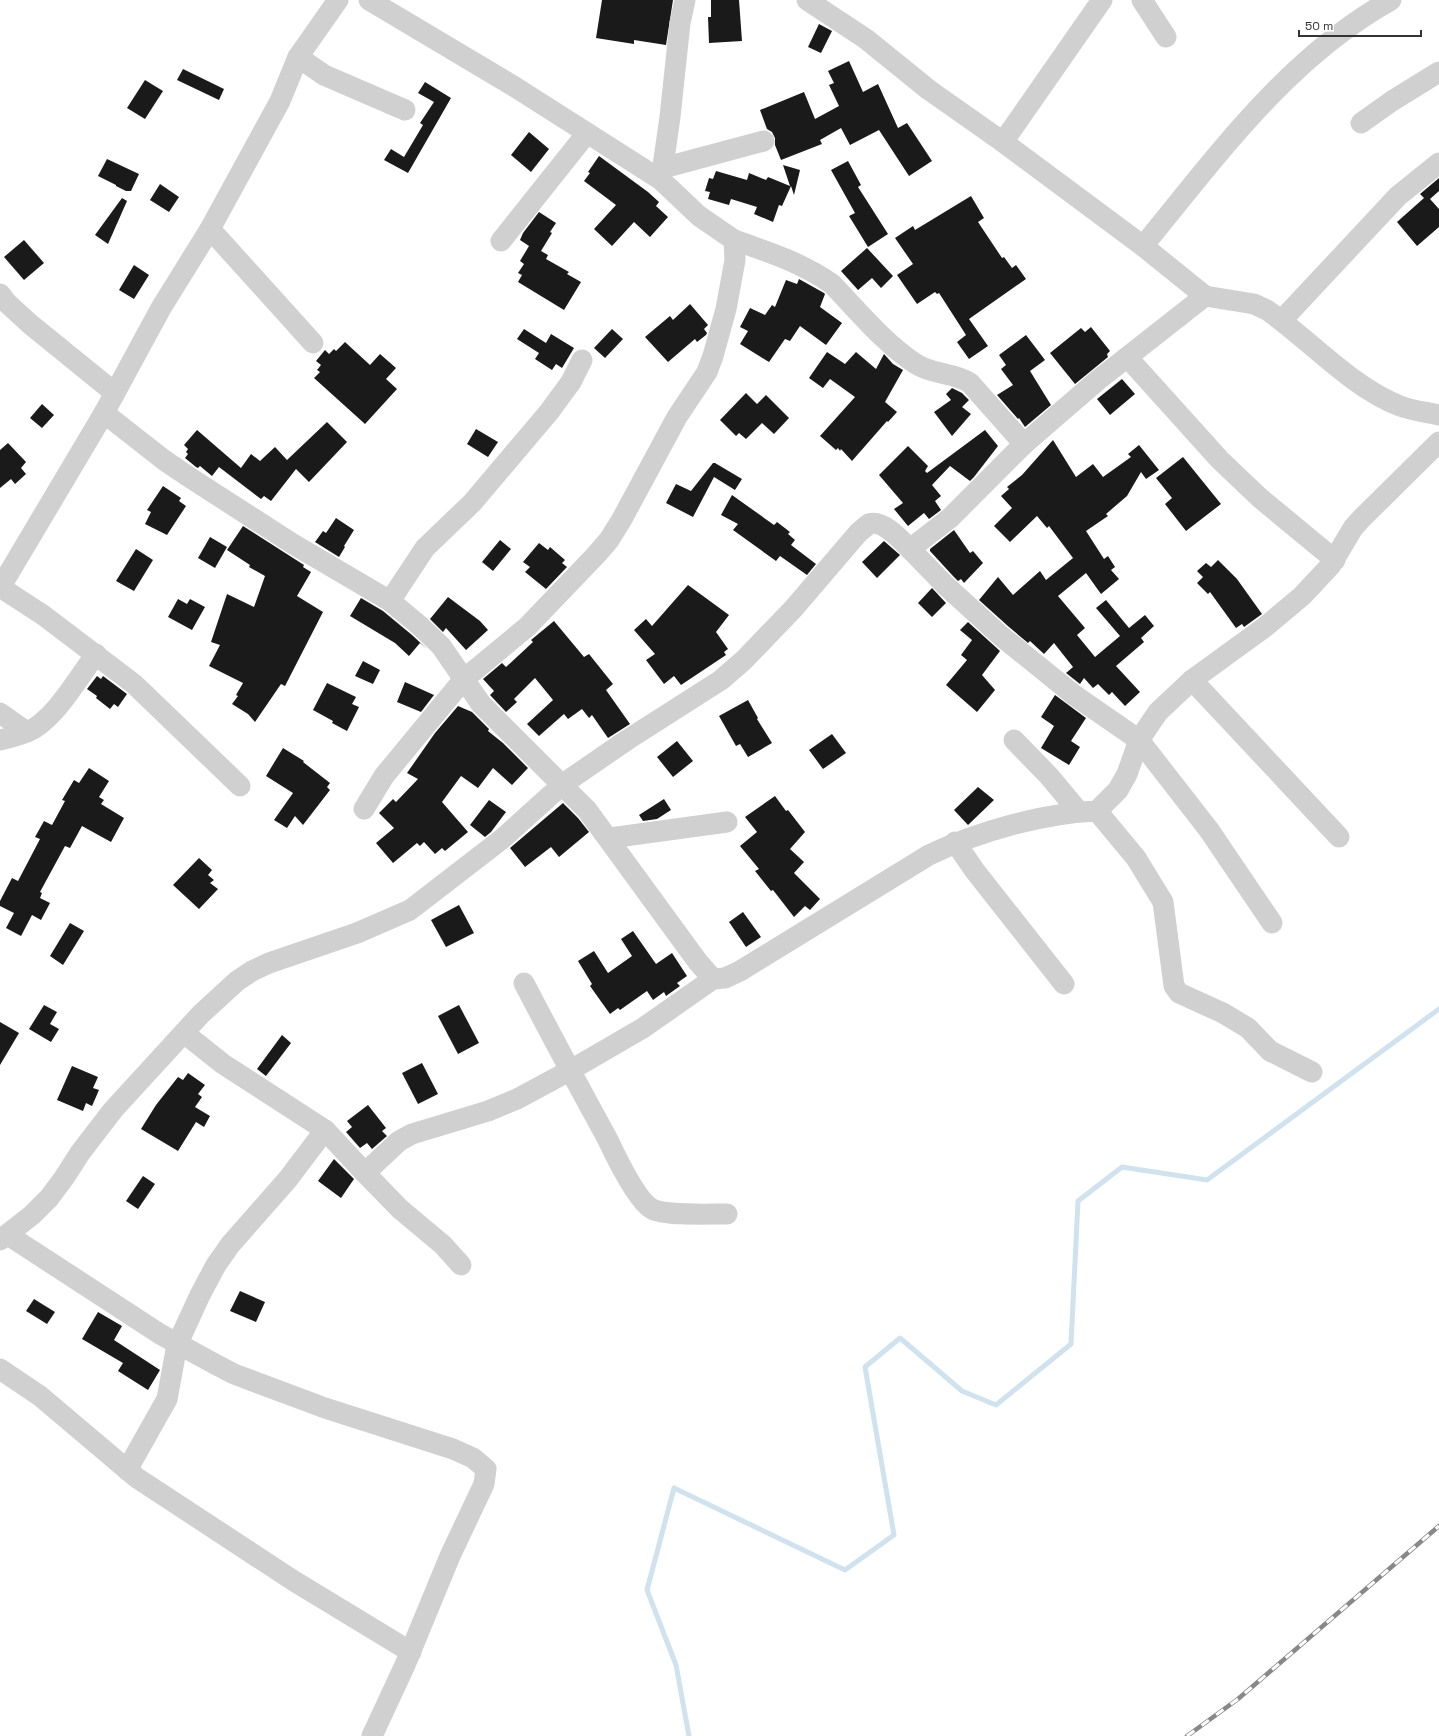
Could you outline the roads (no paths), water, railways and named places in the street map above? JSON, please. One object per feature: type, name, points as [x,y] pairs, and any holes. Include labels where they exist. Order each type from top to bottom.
[{"type":"street","points":[[240,786],[145,693],[96,654],[43,615],[0,588],[104,413],[161,308],[210,229],[280,101],[298,58],[338,0]]},
{"type":"street","points":[[369,0],[515,87],[587,133],[662,174],[699,216],[734,240],[781,256],[820,276],[832,284],[899,351],[916,364],[928,370],[962,377],[970,383],[1024,444]]},
{"type":"street","points":[[662,174],[670,118],[680,22],[685,0]]},
{"type":"street","points":[[807,0],[866,39],[929,90],[1003,142],[1143,246],[1205,296],[1254,304],[1267,310],[1282,320],[1307,342],[1360,383],[1400,406],[1439,415]]},
{"type":"street","points":[[1003,142],[1102,0]]},
{"type":"street","points":[[1142,0],[1166,37]]},
{"type":"street","points":[[1143,246],[1239,129],[1287,78],[1314,52],[1370,12],[1391,0]]},
{"type":"street","points":[[298,58],[324,75],[405,110]]},
{"type":"street","points":[[1361,123],[1392,101],[1439,72]]},
{"type":"street","points":[[501,241],[587,133]]},
{"type":"street","points":[[662,174],[764,141]]},
{"type":"street","points":[[1282,320],[1398,196],[1439,163]]},
{"type":"street","points":[[210,229],[312,343]]},
{"type":"street","points":[[364,809],[384,776],[464,679],[527,627],[596,556],[609,540],[622,520],[664,440],[707,372],[726,309],[735,260],[734,240]]},
{"type":"street","points":[[910,549],[950,518],[1024,444],[1098,380],[1128,358],[1205,296]]},
{"type":"street","points":[[2,301],[115,393]]},
{"type":"street","points":[[1128,358],[1220,460],[1260,498],[1335,560]]},
{"type":"street","points":[[390,601],[425,548],[472,503],[549,412],[571,382],[582,360]]},
{"type":"street","points":[[104,413],[189,477],[299,548],[390,601],[420,626],[441,646],[481,704],[588,810],[610,838],[698,962],[713,979]]},
{"type":"street","points":[[365,1173],[399,1141],[412,1134],[488,1111],[517,1099],[569,1071],[643,1028],[713,979],[724,978],[740,971],[929,855],[956,842],[1007,826],[1088,811],[1114,794],[1128,774],[1139,740],[1158,712],[1192,680],[1284,612],[1320,578],[1335,560],[1353,528],[1439,442]]},
{"type":"street","points":[[358,1736],[376,1728],[411,1652],[450,1556],[484,1484],[486,1469],[473,1458],[453,1450],[325,1408],[234,1374],[177,1345],[4,1238],[32,1215],[49,1198],[112,1110],[222,994],[252,971],[300,952],[356,933],[410,910],[502,839],[563,784],[627,740],[721,680],[744,660],[784,618],[859,532],[870,524],[878,524],[893,532],[945,585],[1001,636],[1074,695],[1139,740],[1209,830],[1272,923]]},
{"type":"street","points":[[0,740],[27,732],[45,721],[55,711],[96,654]]},
{"type":"street","points":[[1192,680],[1339,837]]},
{"type":"street","points":[[0,713],[27,732]]},
{"type":"street","points":[[1014,740],[1136,858],[1163,902],[1174,986],[1179,993],[1224,1013],[1248,1028],[1270,1051],[1312,1072]]},
{"type":"street","points":[[610,838],[727,822]]},
{"type":"street","points":[[956,842],[975,871],[1064,984]]},
{"type":"street","points":[[524,983],[569,1071],[620,1164],[645,1204],[653,1210],[663,1213],[727,1214]]},
{"type":"street","points":[[184,1033],[223,1064],[325,1130],[400,1208],[443,1245],[461,1265]]},
{"type":"street","points":[[127,1470],[167,1399],[177,1345],[200,1295],[216,1266],[230,1245],[288,1179],[325,1130]]},
{"type":"street","points":[[0,1369],[40,1396],[127,1470],[162,1495],[294,1581],[411,1652]]},
{"type":"waterway","points":[[689,1736],[676,1665],[647,1590],[674,1488],[845,1570],[894,1535],[865,1367],[900,1338],[962,1391],[996,1405],[1071,1344],[1078,1201],[1122,1167],[1207,1180],[1439,1009]]},
{"type":"railway","points":[[1187,1736],[1238,1699],[1439,1526]]}]
